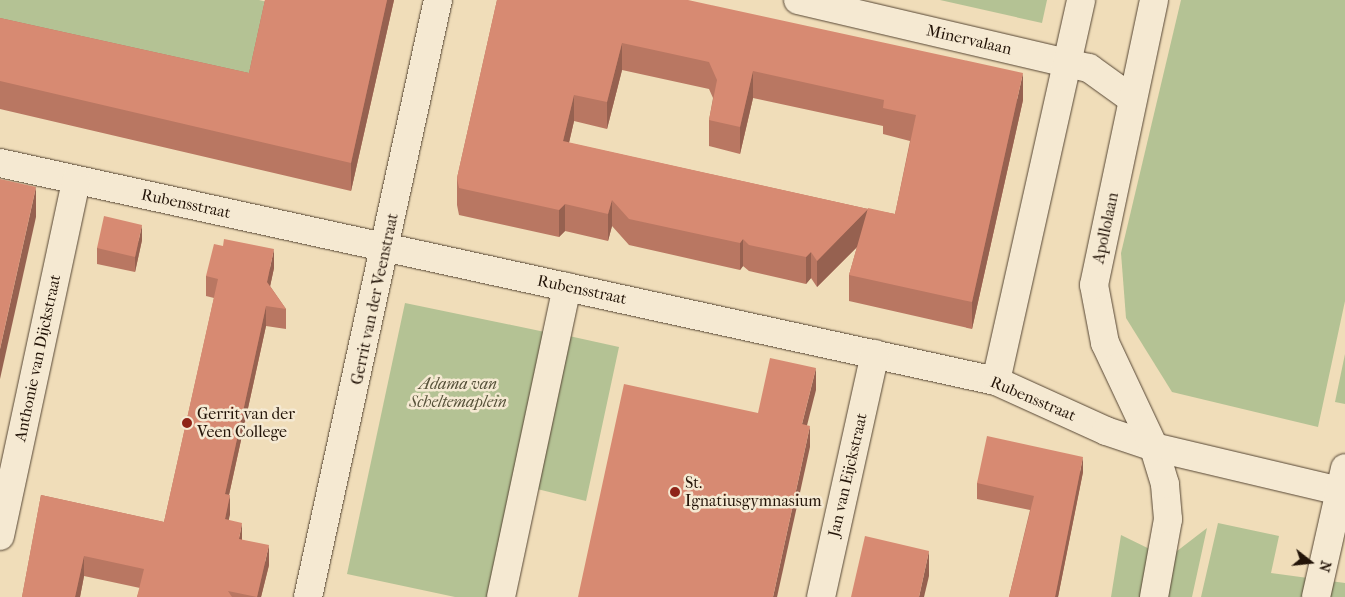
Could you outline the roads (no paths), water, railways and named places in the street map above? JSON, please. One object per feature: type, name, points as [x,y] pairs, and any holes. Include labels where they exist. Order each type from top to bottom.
[{"type":"street","name":"Gerrit van der Veenstraat","points":[[308,597],[387,247],[438,0]]},
{"type":"street","name":"Minervalaan","points":[[798,0],[1089,68],[1132,99]]},
{"type":"street","points":[[996,381],[1081,0]]},
{"type":"street","name":"Apollolaan","points":[[1154,0],[1094,285],[1105,344],[1154,447],[1165,484],[1168,519],[1154,597]]},
{"type":"street","name":"Rubensstraat","points":[[0,163],[996,381],[1106,431],[1154,447]]},
{"type":"street","name":"Anthonie van Dijckstraat","points":[[0,536],[76,180]]},
{"type":"street","points":[[501,597],[567,287]]},
{"type":"street","name":"Jan van Eijckstraat","points":[[821,597],[875,354]]},
{"type":"street","points":[[1154,447],[1343,484],[1316,597]]},
{"type":"place","name":"Gerrit van der Veen College","points":[[187,423]]},
{"type":"place","name":"St. Ignatiusgymnasium","points":[[675,492]]},
{"type":"park label","name":"Adama van Scheltemaplein","points":[[458,393]]}]
